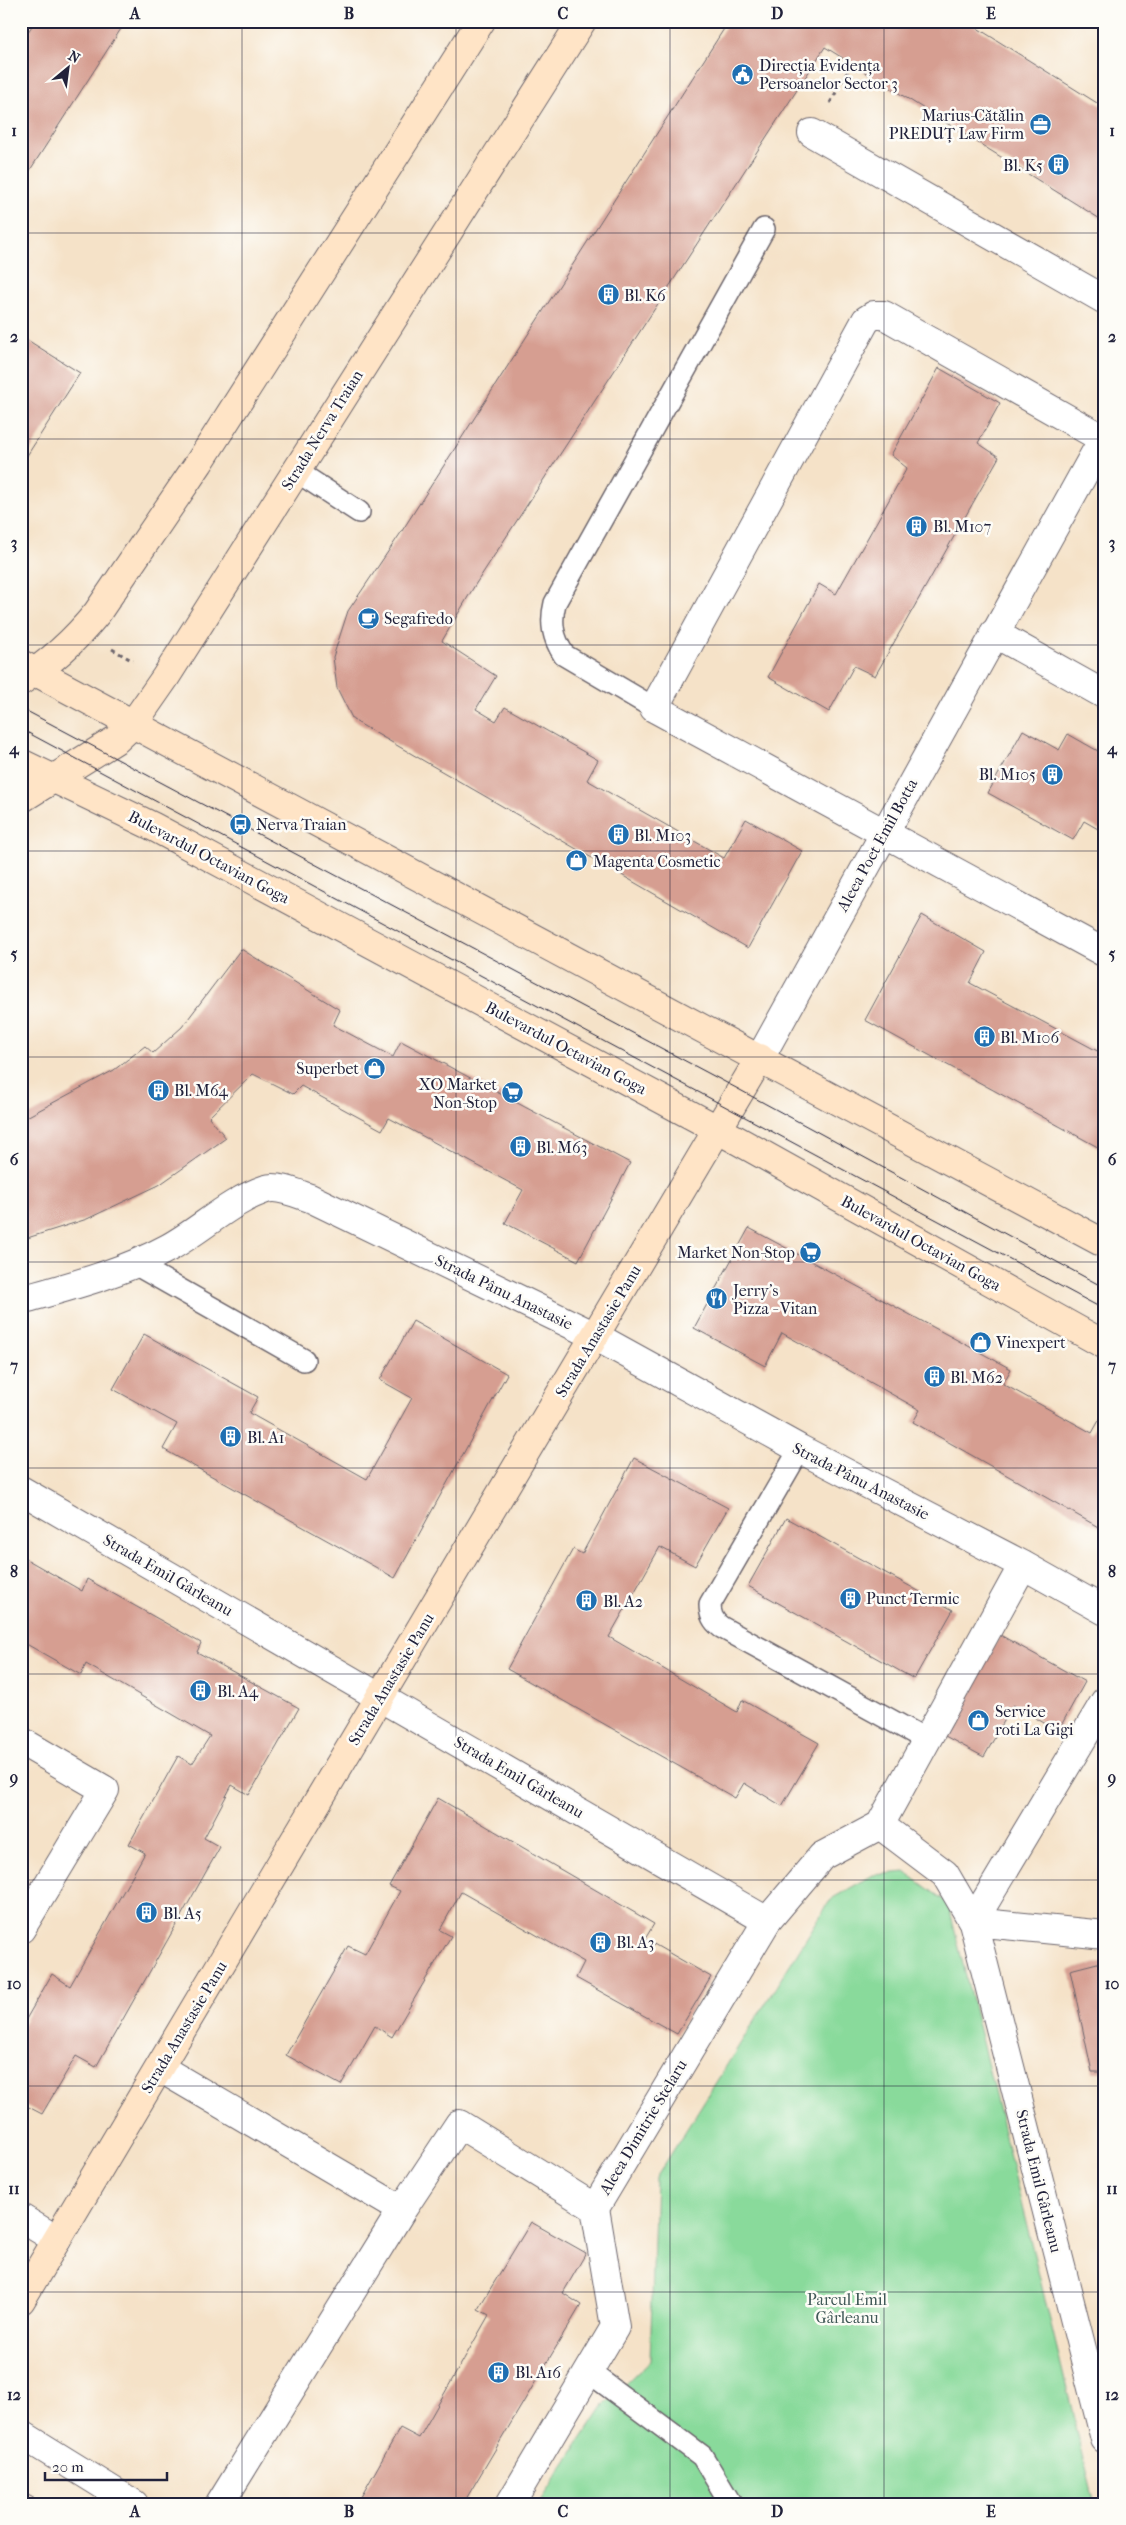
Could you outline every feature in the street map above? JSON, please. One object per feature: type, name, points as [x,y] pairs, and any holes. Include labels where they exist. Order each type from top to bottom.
[{"type":"main road","points":[[481,21],[199,463],[97,612],[81,632],[26,672],[133,724],[1105,1244]]},
{"type":"main road","name":"Strada Nerva Traian","points":[[21,799],[102,750],[133,724],[165,678],[582,21]]},
{"type":"main road","name":"Bulevardul Octavian Goga","points":[[21,763],[152,826],[717,1130],[1105,1345]]},
{"type":"main road","name":"Strada Anastasie Panu","points":[[21,2300],[760,1058]]},
{"type":"street","points":[[812,133],[1105,300]]},
{"type":"street","points":[[1104,439],[884,315],[874,315],[866,320],[654,708],[1105,953]]},
{"type":"street","name":"Aleea Poet Emil Botta","points":[[760,1058],[994,633],[1104,439]]},
{"type":"street","points":[[994,633],[1105,695]]},
{"type":"street","name":"Strada Pânu Anastasie","points":[[21,1300],[86,1282],[135,1264],[168,1248],[249,1196],[268,1188],[287,1191],[310,1198],[595,1336],[800,1449],[1023,1565],[1105,1611]]},
{"type":"street","name":"Strada Emil Gârleanu","points":[[21,1490],[767,1921]]},
{"type":"street","points":[[767,1921],[822,1856],[880,1825],[1023,1565]]},
{"type":"street","points":[[1105,1701],[973,1922],[1105,1935]]},
{"type":"street","points":[[21,1741],[105,1790],[21,1929]]},
{"type":"street","name":"Strada Emil Gârleanu","points":[[880,1825],[946,1874],[973,1922],[1105,2439]]},
{"type":"street","name":"Aleea Dimitrie Stelaru","points":[[510,2504],[615,2327],[595,2208],[767,1921]]},
{"type":"street","points":[[160,2068],[402,2210]]},
{"type":"street","points":[[220,2504],[402,2210],[459,2124],[595,2208]]},
{"type":"street","points":[[21,2218],[57,2240]]},
{"type":"street","points":[[21,2434],[134,2504]]},
{"type":"lane","points":[[654,708],[564,655],[555,642],[552,616],[555,603],[764,229]]},
{"type":"lane","points":[[296,471],[359,512]]},
{"type":"lane","points":[[135,1264],[304,1360]]},
{"type":"lane","points":[[800,1449],[710,1604],[710,1612],[714,1622],[927,1740]]},
{"type":"lane","points":[[589,2372],[702,2456],[731,2504]]},
{"type":"path","points":[[812,133],[852,64]]},
{"type":"path","points":[[81,632],[165,678]]},
{"type":"green space","name":"Parcul Emil Gârleanu","points":[[905,1872],[948,1903],[1095,2504],[538,2504],[604,2405],[650,2361],[656,2178],[831,1899],[873,1875]]},
{"type":"building","points":[[35,21],[126,21],[21,184],[21,43]]},
{"type":"building","points":[[729,21],[966,21],[1105,108],[1105,222],[825,47],[475,585],[442,641],[496,676],[476,709],[496,721],[505,707],[598,760],[587,780],[724,858],[746,819],[802,851],[748,948],[353,720],[337,688],[333,657],[348,611],[400,534]]},
{"type":"building","points":[[21,336],[80,373],[21,465]]},
{"type":"building","name":"Bl. M107","points":[[939,368],[1000,403],[978,443],[999,457],[875,676],[854,666],[829,712],[768,677],[819,584],[836,594],[907,468],[891,455]]},
{"type":"building","name":"Bl. M105","points":[[1023,730],[1059,750],[1068,734],[1105,755],[1105,833],[1084,821],[1073,840],[988,793]]},
{"type":"building","name":"Bl. M106","points":[[922,915],[986,952],[970,983],[1105,1055],[1105,1151],[865,1020]]},
{"type":"building","points":[[241,949],[340,1010],[333,1025],[393,1057],[401,1041],[630,1163],[578,1261],[505,1223],[523,1190],[389,1118],[382,1130],[301,1086],[293,1094],[253,1074],[209,1117],[226,1138],[159,1185],[87,1219],[21,1240],[21,1120],[114,1070],[145,1046],[153,1053],[182,1027]]},
{"type":"building","name":"Bl. M62","points":[[749,1228],[1011,1369],[1003,1384],[1092,1433],[1101,1417],[1105,1420],[1105,1520],[1100,1528],[913,1422],[920,1410],[782,1333],[765,1366],[694,1328]]},
{"type":"building","name":"Bl. A1","points":[[413,1321],[507,1374],[395,1578],[163,1449],[177,1424],[113,1389],[144,1334],[258,1397],[249,1413],[367,1479],[412,1398],[380,1380]]},
{"type":"building","name":"Bl. A2","points":[[634,1458],[728,1508],[695,1566],[660,1547],[609,1637],[737,1712],[742,1700],[819,1743],[782,1806],[744,1783],[735,1798],[507,1669],[573,1549],[582,1554]]},
{"type":"building","name":"Punct Termic","points":[[786,1518],[953,1610],[914,1679],[748,1586]]},
{"type":"building","points":[[21,1556],[82,1591],[87,1579],[201,1643],[197,1652],[299,1708],[249,1795],[232,1785],[204,1838],[220,1847],[96,2067],[76,2056],[42,2114],[21,2103],[21,2028],[52,1974],[70,1986],[145,1853],[129,1844],[178,1756],[192,1764],[210,1736],[86,1664],[81,1675],[21,1641]]},
{"type":"building","points":[[1000,1635],[1085,1682],[1058,1731],[1013,1705],[984,1757],[945,1736]]},
{"type":"building","name":"Bl. A3","points":[[438,1798],[654,1924],[645,1939],[711,1977],[677,2034],[576,1978],[584,1962],[461,1892],[440,1930],[451,1936],[392,2037],[375,2026],[341,2085],[286,2055],[348,1946],[365,1954],[400,1891],[389,1886]]},
{"type":"building","points":[[1105,1961],[1105,2072],[1092,2072],[1070,1970]]},
{"type":"building","name":"Bl. A16","points":[[531,2222],[586,2253],[563,2293],[581,2305],[463,2504],[357,2504],[400,2428],[419,2438],[489,2315],[478,2309]]},
{"type":"building","points":[[21,2491],[44,2504],[21,2504]]},
{"type":"tram line","points":[[21,708],[740,1090],[1105,1288]]},
{"type":"tram line","points":[[21,729],[1105,1310]]},
{"type":"place","name":"Direcția Evidența Persoanelor Sector 3","points":[[743,74]]},
{"type":"place","name":"Marius-Cătălin PREDUȚ Law Firm","points":[[1040,124]]},
{"type":"place","name":"Bl. K5","points":[[1059,165]]},
{"type":"place","name":"Bl. K6","points":[[608,295]]},
{"type":"place","name":"Bl. M107","points":[[917,526]]},
{"type":"place","name":"Segafredo","points":[[368,618]]},
{"type":"place","name":"Bl. M105","points":[[1052,774]]},
{"type":"place","name":"Nerva Traian","points":[[240,824]]},
{"type":"place","name":"Bl. M103","points":[[618,835]]},
{"type":"place","name":"Magenta Cosmetic","points":[[577,861]]},
{"type":"place","name":"Bl. M106","points":[[984,1037]]},
{"type":"place","name":"Superbet","points":[[375,1068]]},
{"type":"place","name":"Bl. M64","points":[[158,1090]]},
{"type":"place","name":"XO Market Non-Stop","points":[[513,1093]]},
{"type":"place","name":"Bl. M63","points":[[520,1147]]},
{"type":"place","name":"Market Non-Stop","points":[[811,1252]]},
{"type":"place","name":"Jerry's Pizza - Vitan","points":[[717,1299]]},
{"type":"place","name":"Vinexpert","points":[[980,1342]]},
{"type":"place","name":"Bl. M62","points":[[934,1377]]},
{"type":"place","name":"Bl. A1","points":[[231,1437]]},
{"type":"place","name":"Punct Termic","points":[[850,1598]]},
{"type":"place","name":"Bl. A2","points":[[587,1601]]},
{"type":"place","name":"Bl. A4","points":[[201,1691]]},
{"type":"place","name":"Service roti La Gigi","points":[[979,1720]]},
{"type":"place","name":"Bl. A5","points":[[147,1913]]},
{"type":"place","name":"Bl. A3","points":[[600,1942]]},
{"type":"place","name":"Bl. A16","points":[[499,2372]]}]
